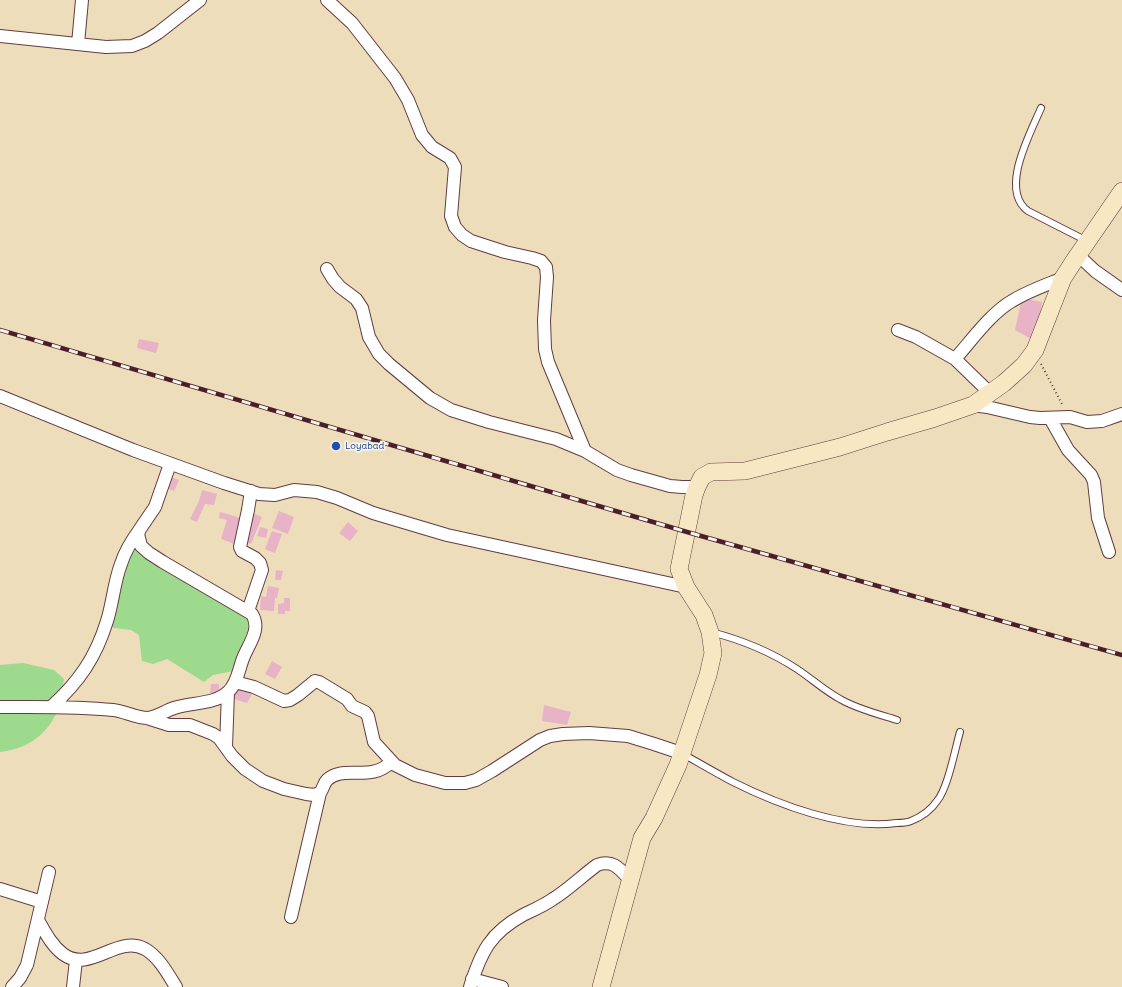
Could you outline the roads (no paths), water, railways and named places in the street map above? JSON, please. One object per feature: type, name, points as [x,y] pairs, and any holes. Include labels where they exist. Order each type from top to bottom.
[{"type":"street","points":[[78,44],[82,0]]},
{"type":"street","points":[[0,36],[106,47],[132,46],[145,41],[158,33],[200,0]]},
{"type":"street","points":[[327,0],[352,24],[395,78],[408,100],[422,135],[432,147],[450,158],[455,167],[451,216],[455,227],[462,235],[471,241],[505,252],[541,261],[546,267],[547,277],[544,320],[545,349],[548,362],[585,451]]},
{"type":"street","points":[[601,987],[642,838],[654,818],[679,759],[708,675],[713,653],[710,632],[704,615],[686,587],[680,569],[697,487],[702,476],[711,472],[745,471],[840,447],[973,405],[1004,383],[1024,365],[1035,350],[1063,278],[1122,191]]},
{"type":"street","points":[[1082,248],[1095,271],[1122,290]]},
{"type":"street","points":[[327,269],[340,287],[356,299],[362,308],[369,337],[379,354],[430,398],[451,410],[489,422],[556,439],[585,451],[617,470],[631,475],[670,486],[697,487]]},
{"type":"street","points":[[955,359],[997,312],[1011,301],[1063,278]]},
{"type":"street","points":[[898,330],[916,337],[955,359],[990,392]]},
{"type":"street","points":[[0,396],[170,464],[259,494],[275,495],[294,490],[317,492],[337,498],[373,513],[447,535],[686,587]]},
{"type":"street","points":[[973,405],[1030,417],[1070,417],[1087,422],[1102,422],[1122,414]]},
{"type":"street","points":[[1050,418],[1068,450],[1091,475],[1094,482],[1098,518],[1110,552]]},
{"type":"street","points":[[51,707],[63,696],[82,674],[96,650],[107,620],[121,564],[130,543],[155,507],[170,464]]},
{"type":"street","points":[[248,611],[262,570],[260,563],[240,547],[248,510],[250,491]]},
{"type":"street","points":[[140,529],[138,534],[139,541],[149,553],[248,611],[254,617],[256,626],[235,682],[228,692],[216,699],[183,706],[147,718]]},
{"type":"street","points":[[235,682],[254,687],[284,701],[290,700],[298,695],[315,681],[319,682],[347,699],[352,706],[364,712],[368,716],[374,742],[391,762],[415,775],[445,783],[465,783],[484,776],[540,740],[550,736],[563,734],[589,733],[628,736],[648,741],[679,759]]},
{"type":"street","points":[[226,747],[228,692]]},
{"type":"street","points":[[0,707],[51,707],[114,710],[169,725],[190,725],[219,738],[245,769],[263,781],[284,789],[306,794],[320,793]]},
{"type":"street","points":[[292,917],[320,793],[328,779],[348,772],[375,772],[391,762]]},
{"type":"street","points":[[502,987],[471,983],[483,950],[491,939],[499,932],[523,915],[557,897],[597,865],[604,862],[619,868],[630,880]]},
{"type":"street","points":[[12,987],[20,978],[27,965],[49,872]]},
{"type":"street","points":[[0,890],[42,902]]},
{"type":"street","points":[[38,920],[55,947],[64,955],[76,960],[84,960],[120,948],[134,946],[145,949],[156,958],[176,987]]},
{"type":"street","points":[[73,987],[76,960]]},
{"type":"lane","points":[[1041,108],[1021,156],[1016,180],[1018,200],[1022,207],[1028,212],[1082,248]]},
{"type":"lane","points":[[710,632],[748,644],[775,656],[853,706],[897,720]]},
{"type":"lane","points":[[679,759],[763,796],[798,809],[843,822],[882,825],[910,821],[927,812],[938,800],[944,788],[960,732]]},
{"type":"railway","points":[[0,330],[687,532],[1122,655]]},
{"type":"place","name":"Loyabad","points":[[336,446]]}]
